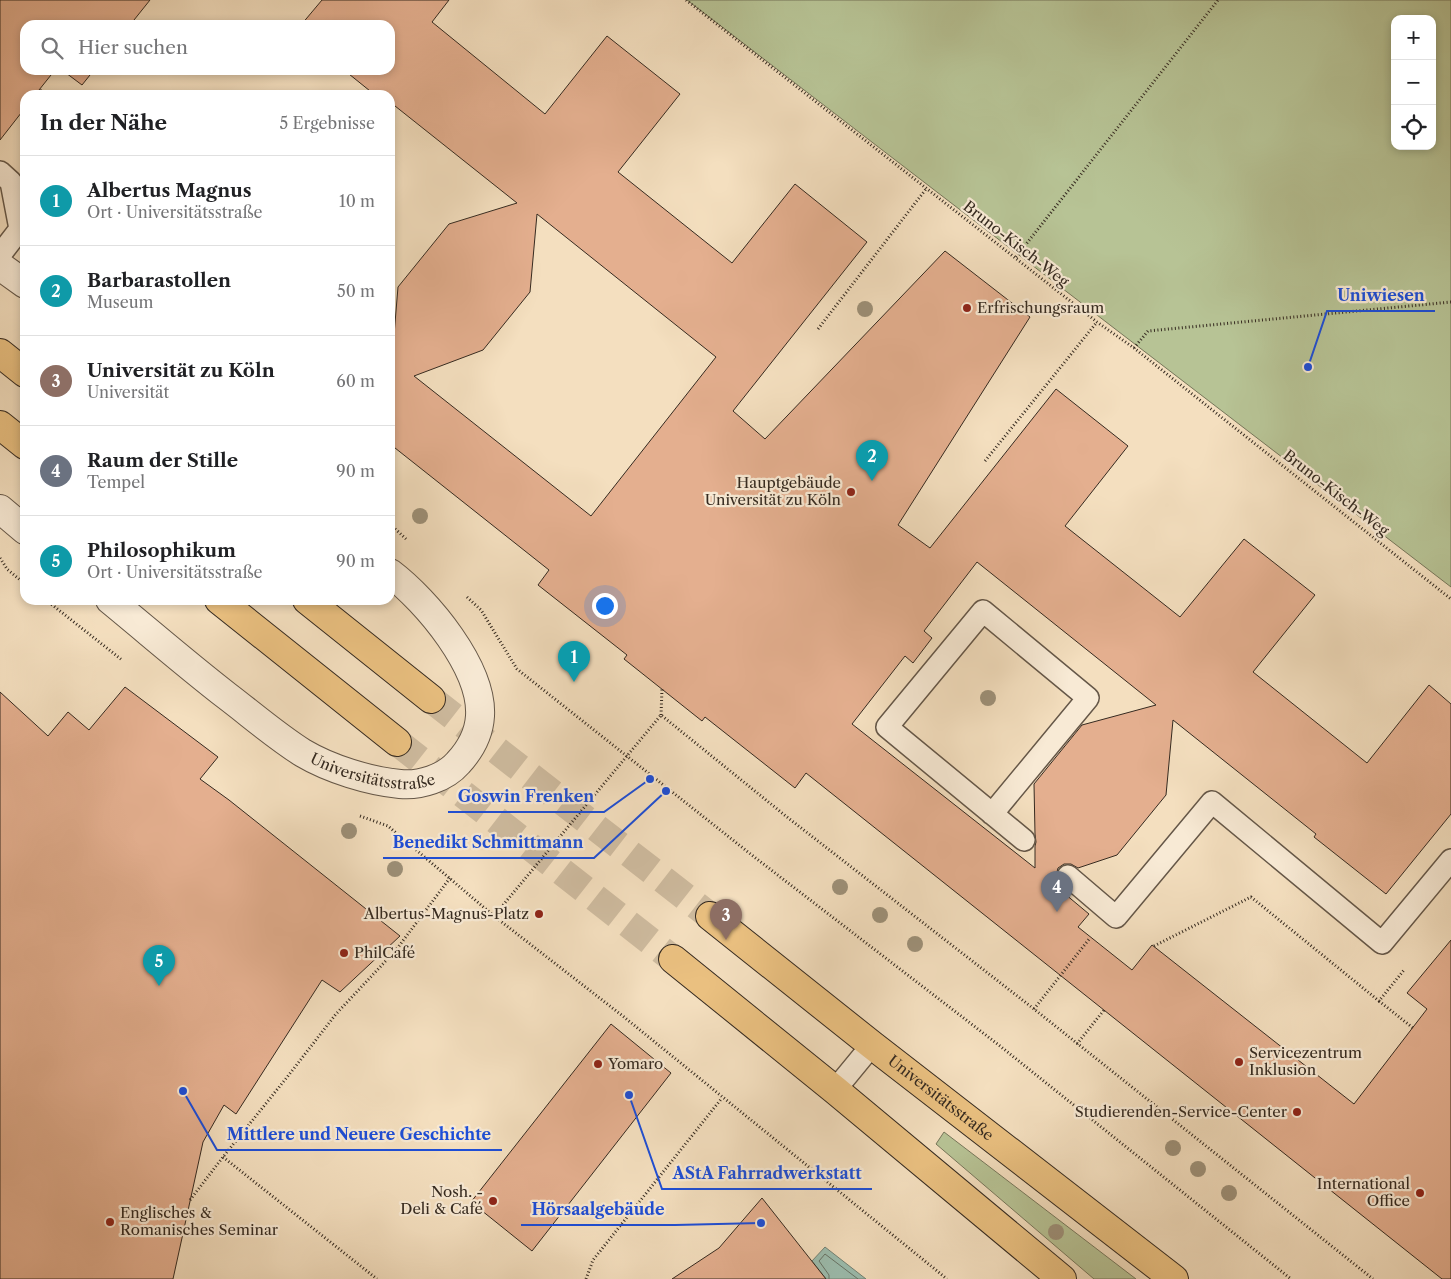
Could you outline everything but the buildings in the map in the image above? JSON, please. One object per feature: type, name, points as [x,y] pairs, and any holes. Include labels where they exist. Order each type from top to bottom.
[{"type":"main road","points":[[0,352],[20,369]]},
{"type":"main road","points":[[0,426],[20,441]]},
{"type":"main road","name":"Universitätsstraße","points":[[225,605],[397,742]]},
{"type":"main road","points":[[314,605],[431,699]]},
{"type":"main road","name":"Universitätsstraße","points":[[710,916],[872,1045],[1174,1279]]},
{"type":"main road","points":[[673,960],[835,1090],[1062,1279]]},
{"type":"street","points":[[0,266],[20,280]]},
{"type":"street","points":[[0,509],[20,526]]},
{"type":"street","name":"Universitätsstraße","points":[[116,605],[203,677],[303,753],[344,771],[372,779],[400,785],[420,784],[439,776],[455,766],[467,753],[476,736],[480,717],[480,700],[475,681],[448,633],[414,592],[395,577]]},
{"type":"lane","points":[[0,172],[12,182],[20,229],[0,255]]},
{"type":"lane","points":[[992,814],[1088,698],[983,611],[887,727],[992,814],[1024,840]]},
{"type":"lane","points":[[1068,876],[1116,917],[1212,802],[1382,943],[1451,860]]},
{"type":"lane","points":[[835,1090],[872,1045]]},
{"type":"path","name":"Bruno-Kisch-Weg","points":[[686,0],[1097,322],[1134,348],[1451,599]]},
{"type":"path","points":[[1016,258],[1218,0]]},
{"type":"path","points":[[818,329],[926,189]]},
{"type":"path","points":[[1134,348],[1148,331],[1451,302]]},
{"type":"path","points":[[985,460],[1097,322]]},
{"type":"path","points":[[0,557],[7,569],[20,580]]},
{"type":"path","points":[[481,610],[517,669],[753,856],[1000,1046],[1291,1279]]},
{"type":"path","points":[[662,690],[661,715],[494,916],[624,1018],[947,1279]]},
{"type":"path","points":[[661,715],[787,817],[1034,1008],[1373,1279]]},
{"type":"path","points":[[190,1200],[336,1014],[396,950],[450,878]]},
{"type":"path","points":[[1154,946],[1251,897],[1413,1028]]},
{"type":"path","points":[[1034,1008],[1096,931]]},
{"type":"path","points":[[1378,1001],[1409,963]]},
{"type":"path","points":[[1077,1044],[1104,1010]]},
{"type":"path","points":[[586,1279],[593,1260],[722,1098]]},
{"type":"path","points":[[223,1157],[377,1279]]},
{"type":"green space","points":[[687,0],[1451,0],[1451,587]]},
{"type":"green space","points":[[944,1132],[1136,1279],[1094,1279],[936,1144]]},
{"type":"water","points":[[825,1247],[866,1279],[826,1279],[812,1261]]},
{"type":"tunnel","points":[[431,699],[710,916]]},
{"type":"tunnel","points":[[397,742],[673,959]]},
{"type":"place","name":"Erfrischungsraum","points":[[967,308]]},
{"type":"place","name":"Uniwiesen","points":[[1308,367]]},
{"type":"place","name":"Barbarastollen","points":[[872,481]]},
{"type":"place","name":"Hauptgebäude Universität zu Köln","points":[[851,492]]},
{"type":"place","name":"Albertus Magnus","points":[[574,682]]},
{"type":"place","name":"Goswin Frenken","points":[[650,779]]},
{"type":"place","name":"Benedikt Schmittmann","points":[[666,791]]},
{"type":"place","name":"Raum der Stille","points":[[1057,912]]},
{"type":"place","name":"Albertus-Magnus-Platz","points":[[539,914]]},
{"type":"place","name":"Universität zu Köln","points":[[726,940]]},
{"type":"place","name":"PhilCafé","points":[[344,953]]},
{"type":"place","name":"Philosophikum","points":[[159,986]]},
{"type":"place","name":"Servicezentrum Inklusion","points":[[1239,1062]]},
{"type":"place","name":"Yomaro","points":[[598,1064]]},
{"type":"place","name":"Mittlere und Neuere Geschichte","points":[[183,1091]]},
{"type":"place","name":"AStA Fahrradwerkstatt","points":[[629,1095]]},
{"type":"place","name":"Studierenden-Service-Center","points":[[1297,1112]]},
{"type":"place","name":"International Office","points":[[1420,1193]]},
{"type":"place","name":"Nosh. - Deli & Café","points":[[493,1201]]},
{"type":"place","name":"Englisches & Romanisches Seminar","points":[[110,1222]]},
{"type":"place","name":"Hörsaalgebäude","points":[[761,1223]]}]
